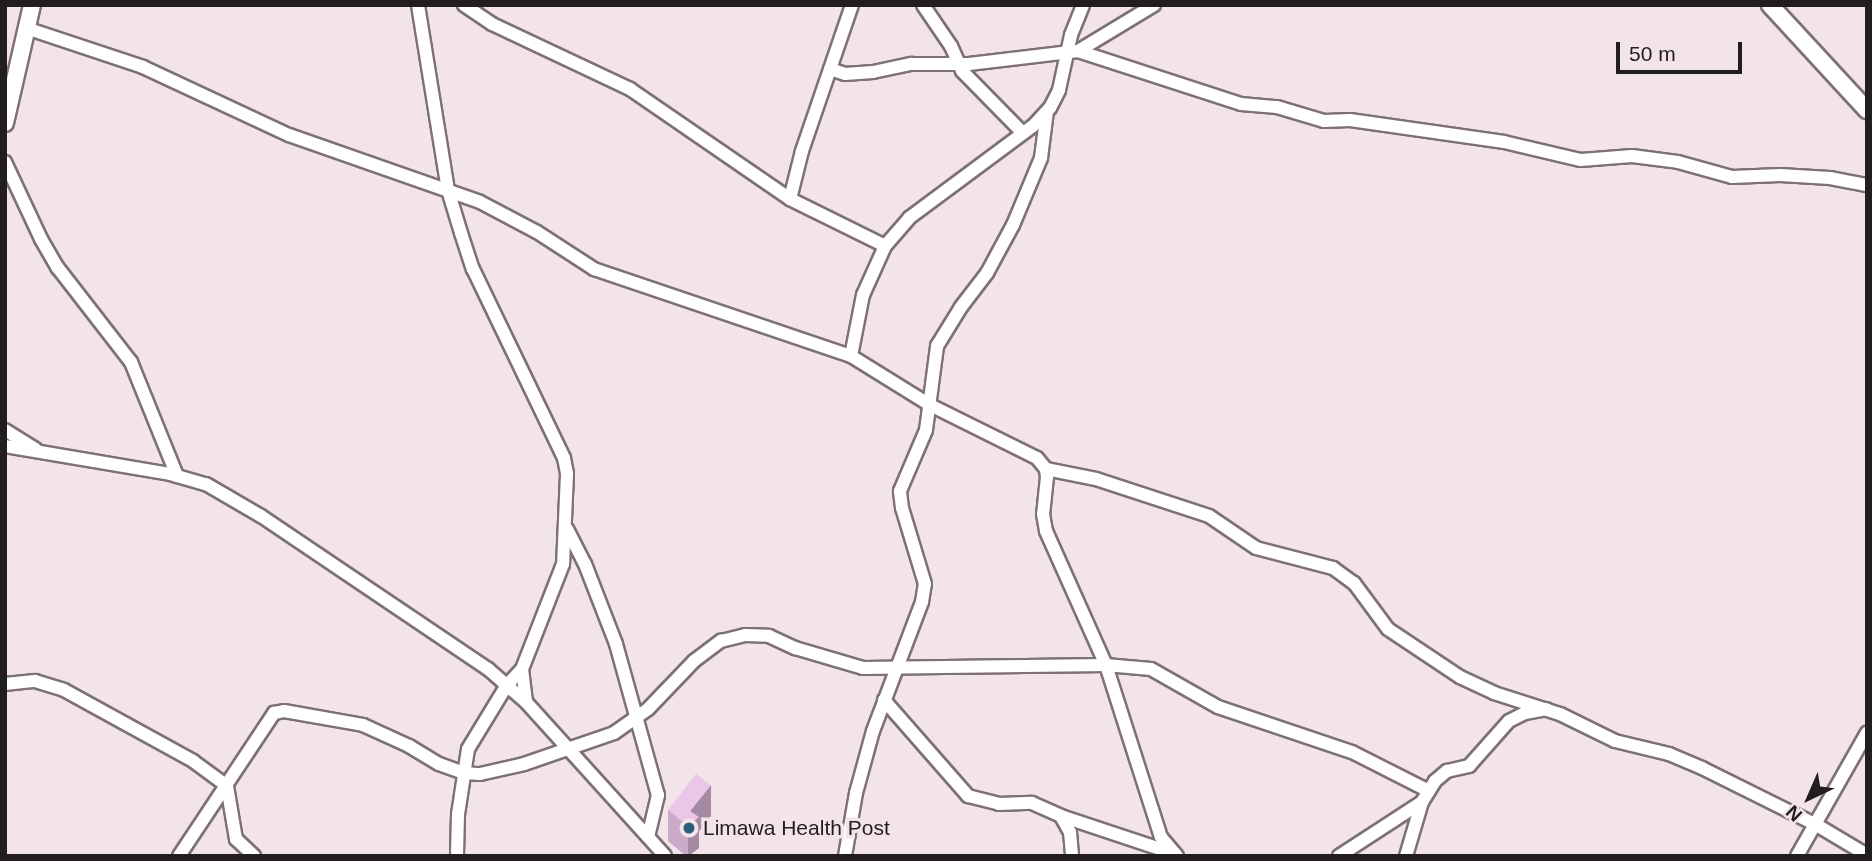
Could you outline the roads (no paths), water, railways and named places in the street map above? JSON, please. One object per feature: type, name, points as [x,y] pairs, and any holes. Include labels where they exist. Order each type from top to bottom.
[{"type":"street","points":[[418,5],[448,190],[473,269],[564,458],[567,474],[563,564],[522,669],[507,685],[477,730],[468,749],[458,814],[457,856]]},
{"type":"street","points":[[464,5],[492,24],[630,89],[790,199],[885,246]]},
{"type":"street","points":[[790,199],[802,151],[852,5]]},
{"type":"street","points":[[923,5],[951,46],[959,64],[1023,133]]},
{"type":"street","points":[[851,356],[863,295],[885,246],[909,218],[1023,133],[1047,111],[1059,90],[1072,52],[1083,5]]},
{"type":"street","points":[[1072,52],[1154,5]]},
{"type":"street","points":[[1770,5],[1867,110]]},
{"type":"street","points":[[5,123],[29,29],[29,7]]},
{"type":"street","points":[[29,29],[143,67],[289,135],[480,202],[537,232],[594,269],[851,356],[930,405],[1037,458],[1046,469],[1096,480],[1209,516],[1256,548],[1333,568],[1354,583],[1388,629],[1481,688],[1547,709],[1615,741],[1669,754],[1691,763],[1815,824],[1867,855]]},
{"type":"street","points":[[830,69],[845,74],[912,64],[959,64],[1072,52],[1241,104],[1277,107],[1324,121],[1350,120],[1504,142],[1581,160],[1632,156],[1678,162],[1732,177],[1780,175],[1830,178],[1867,185]]},
{"type":"street","points":[[845,856],[859,780],[884,700],[922,602],[925,584],[902,508],[900,491],[926,430],[937,346],[961,307],[987,273],[1013,225],[1041,158],[1047,111]]},
{"type":"street","points":[[5,162],[52,258],[131,362],[177,476]]},
{"type":"street","points":[[5,430],[39,451]]},
{"type":"street","points":[[5,446],[177,476],[206,484],[261,516],[488,669],[526,702],[665,856]]},
{"type":"street","points":[[1046,469],[1043,514],[1046,531],[1106,666],[1161,837],[1176,855]]},
{"type":"street","points":[[564,522],[585,564],[616,644],[658,795],[648,837]]},
{"type":"street","points":[[179,856],[269,718],[284,711],[363,725],[409,746],[439,764],[464,773],[480,774],[524,764],[614,733],[636,719],[694,661],[721,641],[745,635],[769,636],[795,648],[863,668],[898,667],[924,670],[1106,666],[1151,669],[1218,707],[1352,752],[1426,796]]},
{"type":"street","points":[[522,669],[526,702]]},
{"type":"street","points":[[5,684],[35,681],[64,690],[181,754],[227,786],[236,839],[254,856]]},
{"type":"street","points":[[884,700],[968,796],[999,804],[1032,803],[1061,816],[1176,855]]},
{"type":"street","points":[[1339,856],[1426,796],[1447,771],[1469,766],[1509,721],[1525,713],[1547,709]]},
{"type":"street","points":[[1797,856],[1867,733]]},
{"type":"street","points":[[1406,856],[1426,796]]},
{"type":"street","points":[[1061,816],[1070,832],[1072,856]]},
{"type":"place","name":"Limawa Health Post","points":[[689,828]]}]
